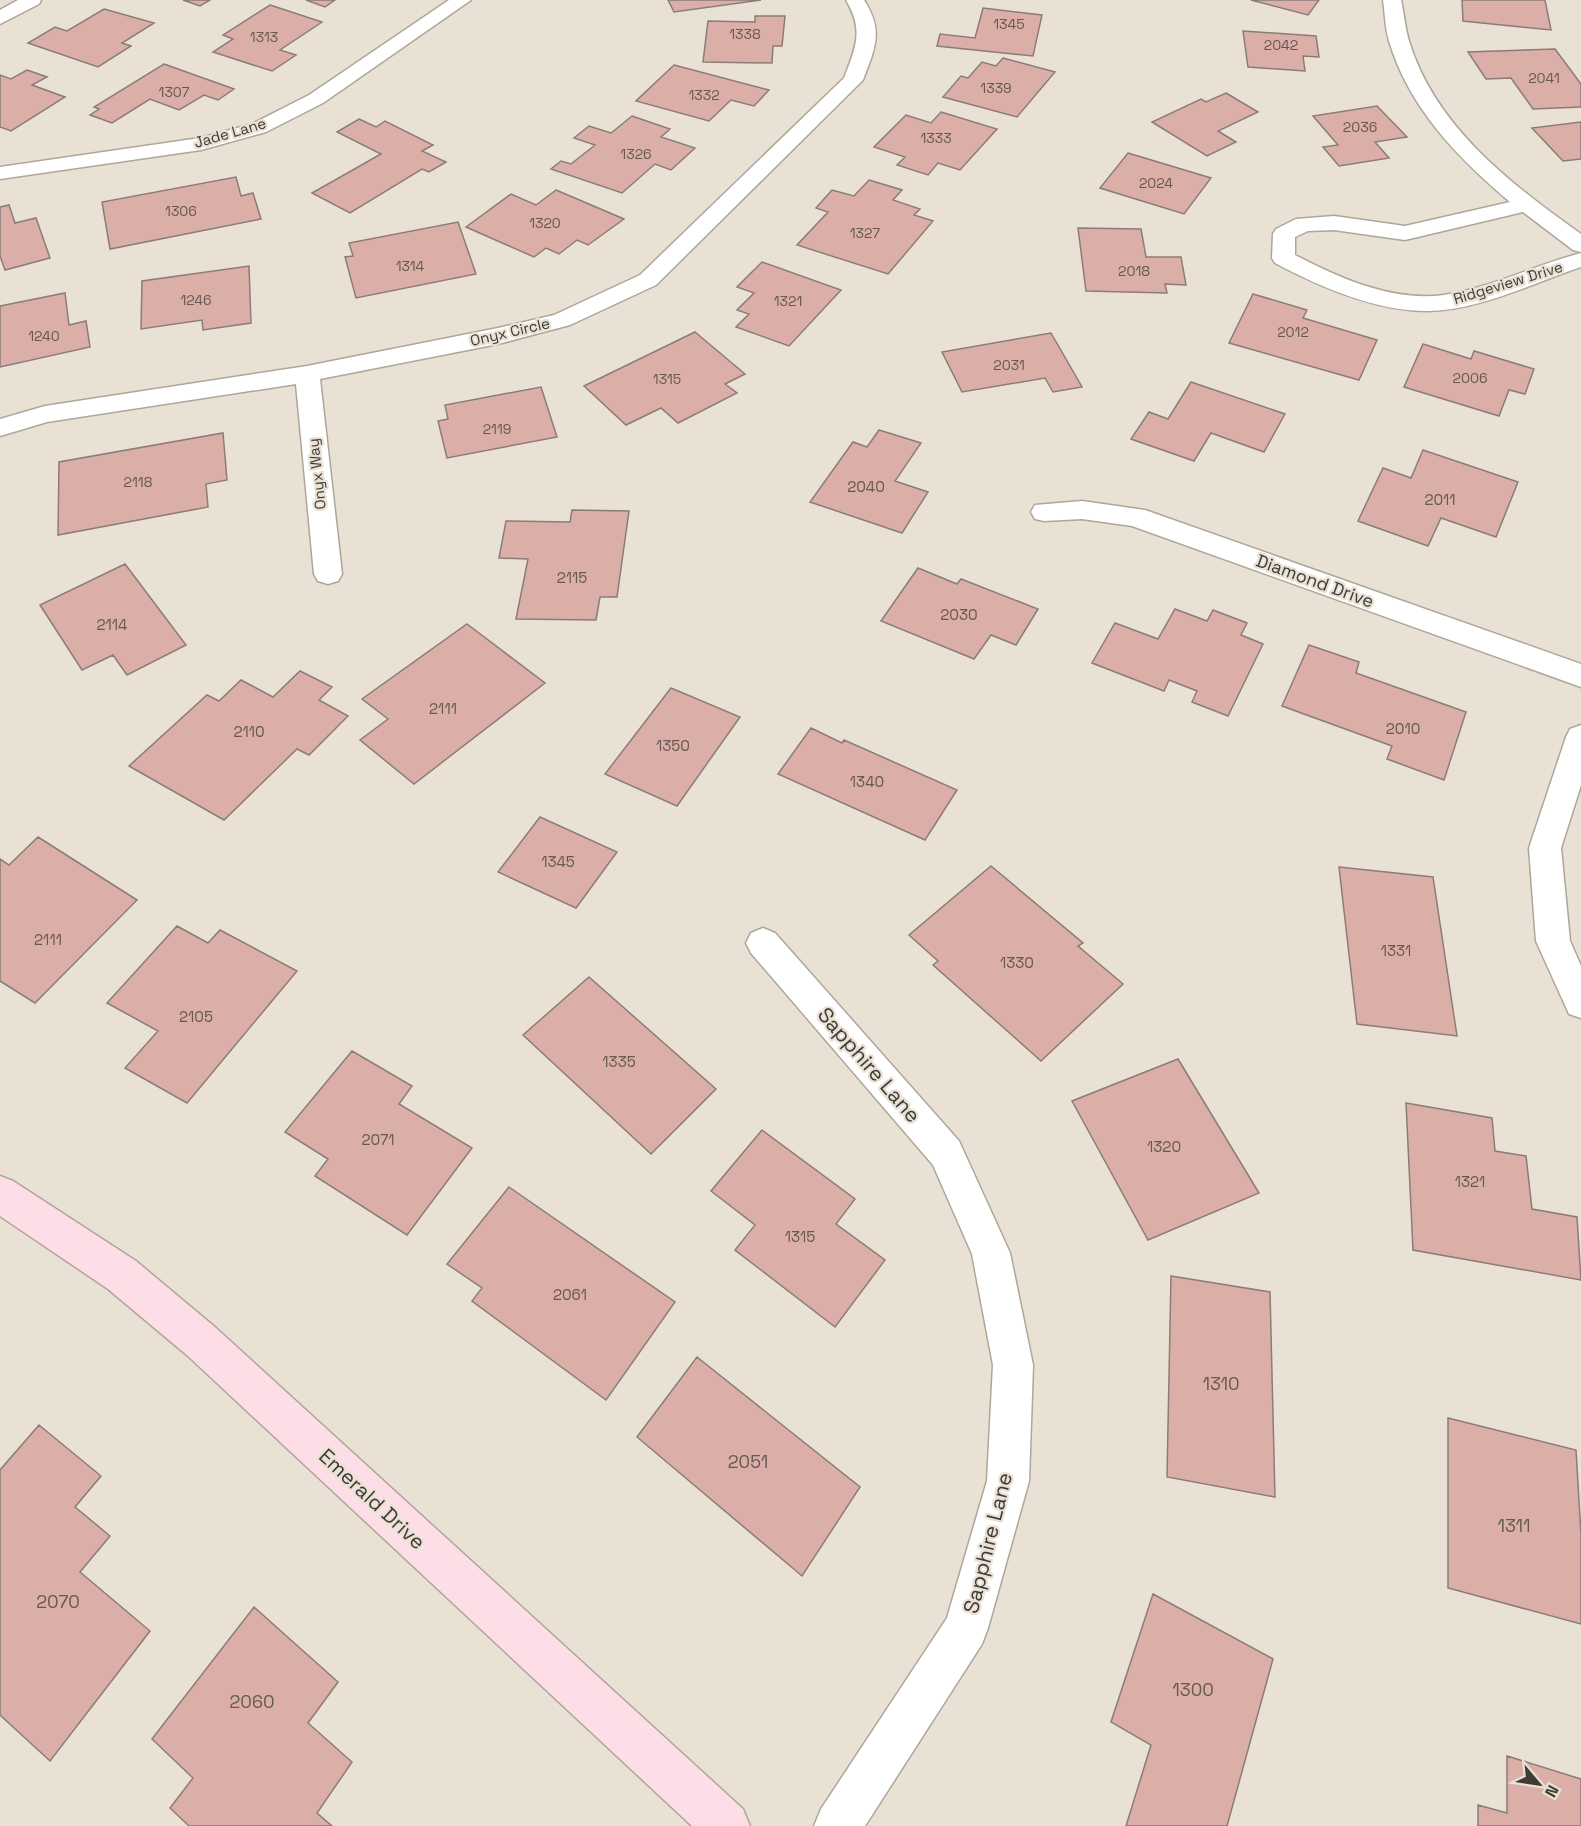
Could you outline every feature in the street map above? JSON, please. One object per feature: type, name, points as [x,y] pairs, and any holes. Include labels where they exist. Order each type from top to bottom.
[{"type":"street","points":[[0,18],[32,0]]},
{"type":"street","name":"Jade Lane","points":[[0,173],[201,144],[259,128],[316,99],[462,0]]},
{"type":"street","name":"Onyx Circle","points":[[0,428],[45,414],[307,375],[498,336],[562,320],[648,280],[853,80],[865,48],[866,18],[855,0]]},
{"type":"street","name":"Ridgeview Drive","points":[[1392,0],[1405,58],[1447,132],[1525,205],[1581,245]]},
{"type":"street","name":"Ridgeview Drive","points":[[1525,205],[1405,233],[1334,224],[1304,224],[1284,234],[1283,258],[1312,274],[1408,304],[1444,303],[1581,260]]},
{"type":"street","name":"Onyx Way","points":[[307,375],[328,574]]},
{"type":"street","name":"Diamond Drive","points":[[1044,512],[1082,510],[1135,518],[1581,676]]},
{"type":"street","points":[[1581,737],[1545,848],[1553,941],[1581,1004]]},
{"type":"street","name":"Sapphire Lane","points":[[763,943],[946,1153],[992,1253],[1013,1365],[1008,1481],[966,1628],[838,1826]]},
{"type":"street","name":"Emerald Drive","points":[[0,1194],[122,1275],[202,1342],[726,1826]]},
{"type":"building","points":[[183,0],[210,0],[200,6]]},
{"type":"building","points":[[306,0],[335,0],[325,7]]},
{"type":"building","points":[[668,0],[761,0],[674,12]]},
{"type":"building","points":[[1251,0],[1319,0],[1308,15]]},
{"type":"building","points":[[1462,0],[1545,0],[1551,30],[1463,21]]},
{"type":"building","points":[[270,5],[322,22],[280,50],[296,55],[272,71],[213,52],[233,39],[223,35]]},
{"type":"building","points":[[983,8],[1042,15],[1033,56],[937,46],[940,34],[975,38]]},
{"type":"building","points":[[104,9],[154,23],[122,43],[131,46],[98,67],[28,43],[55,27],[67,31]]},
{"type":"building","points":[[755,16],[785,16],[782,46],[773,46],[772,63],[703,62],[708,21],[755,22]]},
{"type":"building","points":[[1243,31],[1316,36],[1319,57],[1303,56],[1305,71],[1248,67]]},
{"type":"building","points":[[1555,49],[1581,84],[1581,107],[1533,109],[1511,78],[1486,79],[1468,52]]},
{"type":"building","points":[[1003,58],[1055,72],[1017,117],[943,97],[961,76],[968,78],[982,62],[996,66]]},
{"type":"building","points":[[164,64],[234,89],[218,100],[204,95],[179,110],[150,99],[112,123],[90,115],[99,109],[94,107]]},
{"type":"building","points":[[674,65],[769,90],[754,106],[731,100],[709,121],[636,101]]},
{"type":"building","points":[[27,70],[47,77],[32,85],[65,97],[11,131],[0,127],[0,75],[11,79]]},
{"type":"building","points":[[1226,93],[1258,112],[1218,131],[1236,142],[1207,156],[1152,122],[1201,99],[1206,102]]},
{"type":"building","points":[[1377,106],[1407,137],[1375,142],[1389,158],[1339,166],[1323,147],[1338,145],[1313,116]]},
{"type":"building","points":[[941,112],[997,129],[960,170],[938,163],[928,175],[897,165],[905,157],[874,147],[906,115],[931,123]]},
{"type":"building","points":[[632,116],[670,129],[661,137],[695,148],[671,170],[655,164],[622,193],[551,169],[561,161],[571,164],[595,145],[574,138],[589,126],[611,133]]},
{"type":"building","points":[[359,119],[376,127],[385,121],[433,145],[422,151],[446,162],[429,172],[422,169],[350,213],[312,193],[381,154],[337,132]]},
{"type":"building","points":[[1581,122],[1581,159],[1563,161],[1532,128]]},
{"type":"building","points":[[1128,153],[1211,178],[1184,214],[1100,188]]},
{"type":"building","points":[[236,177],[241,196],[253,193],[261,219],[110,249],[102,202]]},
{"type":"building","points":[[869,180],[902,190],[893,200],[920,209],[914,215],[933,221],[888,274],[797,245],[828,212],[816,208],[832,190],[854,196]]},
{"type":"building","points":[[556,190],[624,219],[588,245],[577,240],[559,254],[546,248],[534,257],[466,227],[511,194],[536,205]]},
{"type":"building","points":[[9,205],[15,223],[36,218],[50,258],[5,270],[0,256],[0,207]]},
{"type":"building","points":[[458,222],[476,274],[356,298],[345,257],[353,256],[349,243]]},
{"type":"building","points":[[1078,228],[1141,229],[1146,257],[1181,257],[1186,285],[1165,284],[1167,293],[1086,291]]},
{"type":"building","points":[[762,262],[841,290],[789,346],[736,327],[749,314],[737,310],[754,293],[737,287]]},
{"type":"building","points":[[249,266],[251,323],[203,330],[202,320],[141,329],[142,281]]},
{"type":"building","points":[[65,293],[69,325],[86,321],[90,347],[0,367],[0,306]]},
{"type":"building","points":[[1253,294],[1307,310],[1303,318],[1377,340],[1359,380],[1229,343]]},
{"type":"building","points":[[695,332],[745,374],[725,384],[737,393],[678,423],[661,408],[626,425],[584,386]]},
{"type":"building","points":[[1051,333],[1082,387],[1053,392],[1045,378],[962,392],[942,352]]},
{"type":"building","points":[[1423,344],[1471,359],[1474,351],[1534,369],[1525,394],[1509,390],[1499,416],[1404,387]]},
{"type":"building","points":[[1191,382],[1285,414],[1264,452],[1211,433],[1194,461],[1131,439],[1149,412],[1168,419]]},
{"type":"building","points":[[541,387],[557,437],[447,458],[438,421],[448,419],[445,405]]},
{"type":"building","points":[[879,430],[921,443],[895,481],[928,492],[902,533],[810,502],[853,442],[867,447]]},
{"type":"building","points":[[223,433],[227,480],[206,484],[208,507],[58,535],[59,462]]},
{"type":"building","points":[[1423,450],[1518,482],[1496,537],[1441,518],[1428,546],[1358,521],[1383,468],[1411,478]]},
{"type":"building","points":[[572,510],[629,511],[617,597],[600,597],[596,620],[516,619],[528,559],[499,558],[506,521],[570,522]]},
{"type":"building","points":[[125,564],[186,645],[127,675],[113,655],[82,670],[40,605]]},
{"type":"building","points":[[918,568],[957,584],[961,579],[1038,609],[1016,645],[991,635],[974,659],[881,621]]},
{"type":"building","points":[[1175,609],[1207,621],[1213,610],[1247,623],[1241,635],[1263,644],[1228,716],[1192,702],[1197,691],[1169,680],[1164,691],[1092,663],[1115,623],[1158,639]]},
{"type":"building","points":[[467,624],[545,683],[414,784],[360,740],[388,719],[362,699]]},
{"type":"building","points":[[1309,645],[1359,662],[1356,673],[1466,712],[1444,780],[1387,759],[1392,746],[1282,706]]},
{"type":"building","points":[[300,671],[332,687],[319,700],[348,716],[309,755],[297,749],[224,820],[129,766],[207,695],[219,701],[241,680],[273,697]]},
{"type":"building","points":[[671,688],[740,717],[677,806],[605,774]]},
{"type":"building","points":[[811,728],[842,743],[844,740],[957,790],[925,840],[778,774]]},
{"type":"building","points":[[540,817],[617,852],[576,908],[498,872]]},
{"type":"building","points":[[38,837],[137,900],[35,1003],[0,981],[0,859],[9,865]]},
{"type":"building","points":[[991,866],[1083,943],[1078,946],[1123,984],[1041,1061],[933,965],[938,961],[909,935]]},
{"type":"building","points":[[1339,867],[1433,877],[1457,1036],[1357,1024]]},
{"type":"building","points":[[177,926],[208,943],[220,930],[297,971],[187,1103],[125,1068],[158,1031],[107,1003]]},
{"type":"building","points":[[589,977],[716,1089],[651,1154],[523,1035]]},
{"type":"building","points":[[352,1051],[412,1086],[399,1104],[472,1148],[407,1235],[315,1176],[328,1159],[285,1132]]},
{"type":"building","points":[[1178,1059],[1259,1193],[1148,1240],[1072,1101]]},
{"type":"building","points":[[1406,1103],[1492,1118],[1495,1151],[1526,1156],[1532,1209],[1577,1217],[1581,1280],[1413,1250]]},
{"type":"building","points":[[762,1130],[855,1199],[836,1224],[885,1260],[835,1327],[735,1250],[755,1225],[711,1191]]},
{"type":"building","points":[[509,1187],[675,1302],[606,1400],[472,1301],[482,1288],[447,1264]]},
{"type":"building","points":[[1171,1276],[1270,1292],[1275,1497],[1167,1477]]},
{"type":"building","points":[[697,1357],[860,1487],[802,1576],[637,1437]]},
{"type":"building","points":[[1448,1418],[1576,1450],[1581,1534],[1581,1624],[1448,1588]]},
{"type":"building","points":[[39,1425],[101,1476],[75,1507],[110,1536],[80,1572],[150,1631],[50,1761],[0,1715],[0,1470]]},
{"type":"building","points":[[1153,1594],[1273,1659],[1227,1826],[1126,1826],[1151,1745],[1111,1722]]},
{"type":"building","points":[[254,1607],[338,1682],[308,1723],[352,1762],[317,1813],[332,1826],[189,1826],[170,1808],[193,1778],[152,1739]]},
{"type":"building","points":[[1507,1756],[1581,1779],[1581,1826],[1478,1826],[1478,1805],[1507,1813]]}]
